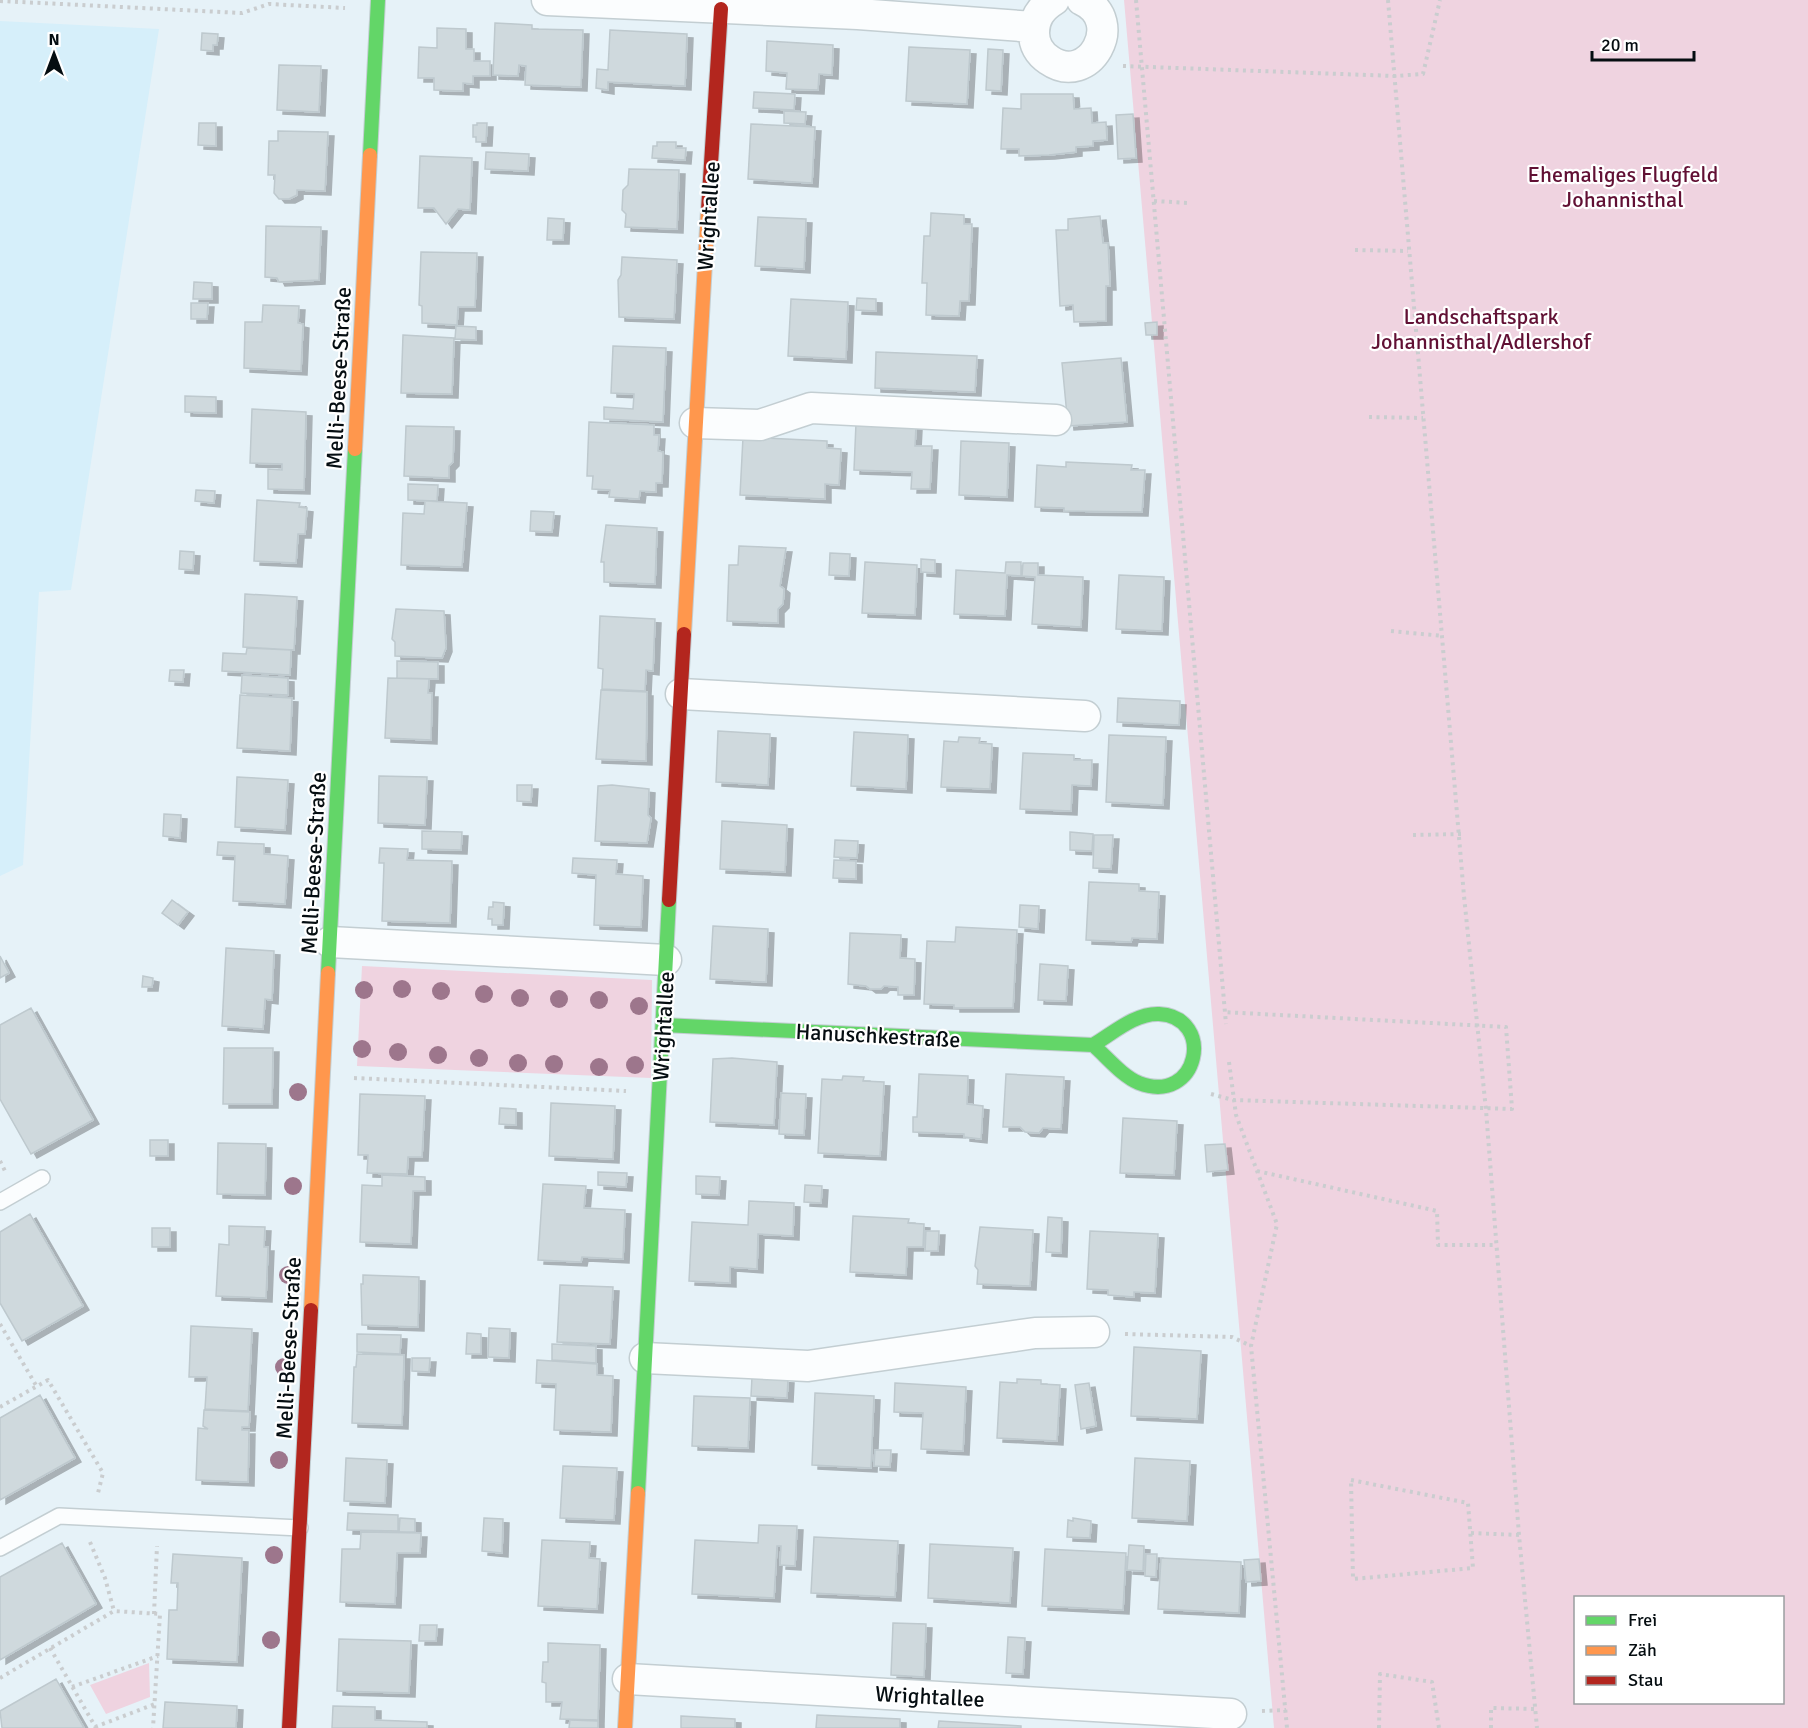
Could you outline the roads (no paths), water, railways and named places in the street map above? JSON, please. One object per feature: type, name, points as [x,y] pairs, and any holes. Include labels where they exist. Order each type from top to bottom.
[{"type":"street","name":"Melli-Beese-Straße","points":[[290,1728],[378,0]]},
{"type":"street","points":[[547,0],[722,9],[858,7],[1034,27]]},
{"type":"street","points":[[1054,0],[1041,11],[1034,27],[1037,49],[1053,63],[1064,67],[1086,62],[1097,50],[1104,34],[1097,12],[1082,0]]},
{"type":"street","name":"Wrightallee","points":[[625,1728],[695,423],[722,9]]},
{"type":"street","points":[[695,423],[760,425],[811,408],[1056,420]]},
{"type":"street","points":[[681,694],[1085,716]]},
{"type":"street","points":[[330,942],[666,960]]},
{"type":"street","points":[[1161,1013],[1174,1017],[1186,1025],[1194,1039],[1196,1054],[1191,1070],[1180,1082],[1160,1088],[1139,1083],[1093,1045],[1147,1015],[1161,1013]]},
{"type":"street","name":"Hanuschkestraße","points":[[663,1025],[1093,1045]]},
{"type":"street","points":[[645,1358],[808,1366],[1035,1333],[1094,1332]]},
{"type":"street","name":"Wrightallee","points":[[628,1680],[1232,1714]]},
{"type":"lane","points":[[0,1202],[42,1178]]},
{"type":"lane","points":[[0,1548],[60,1516],[300,1528]]},
{"type":"park label","name":"Ehemaliges Flugfeld Johannisthal","points":[[1623,186]]},
{"type":"park label","name":"Landschaftspark Johannisthal/Adlershof","points":[[1481,328]]}]
